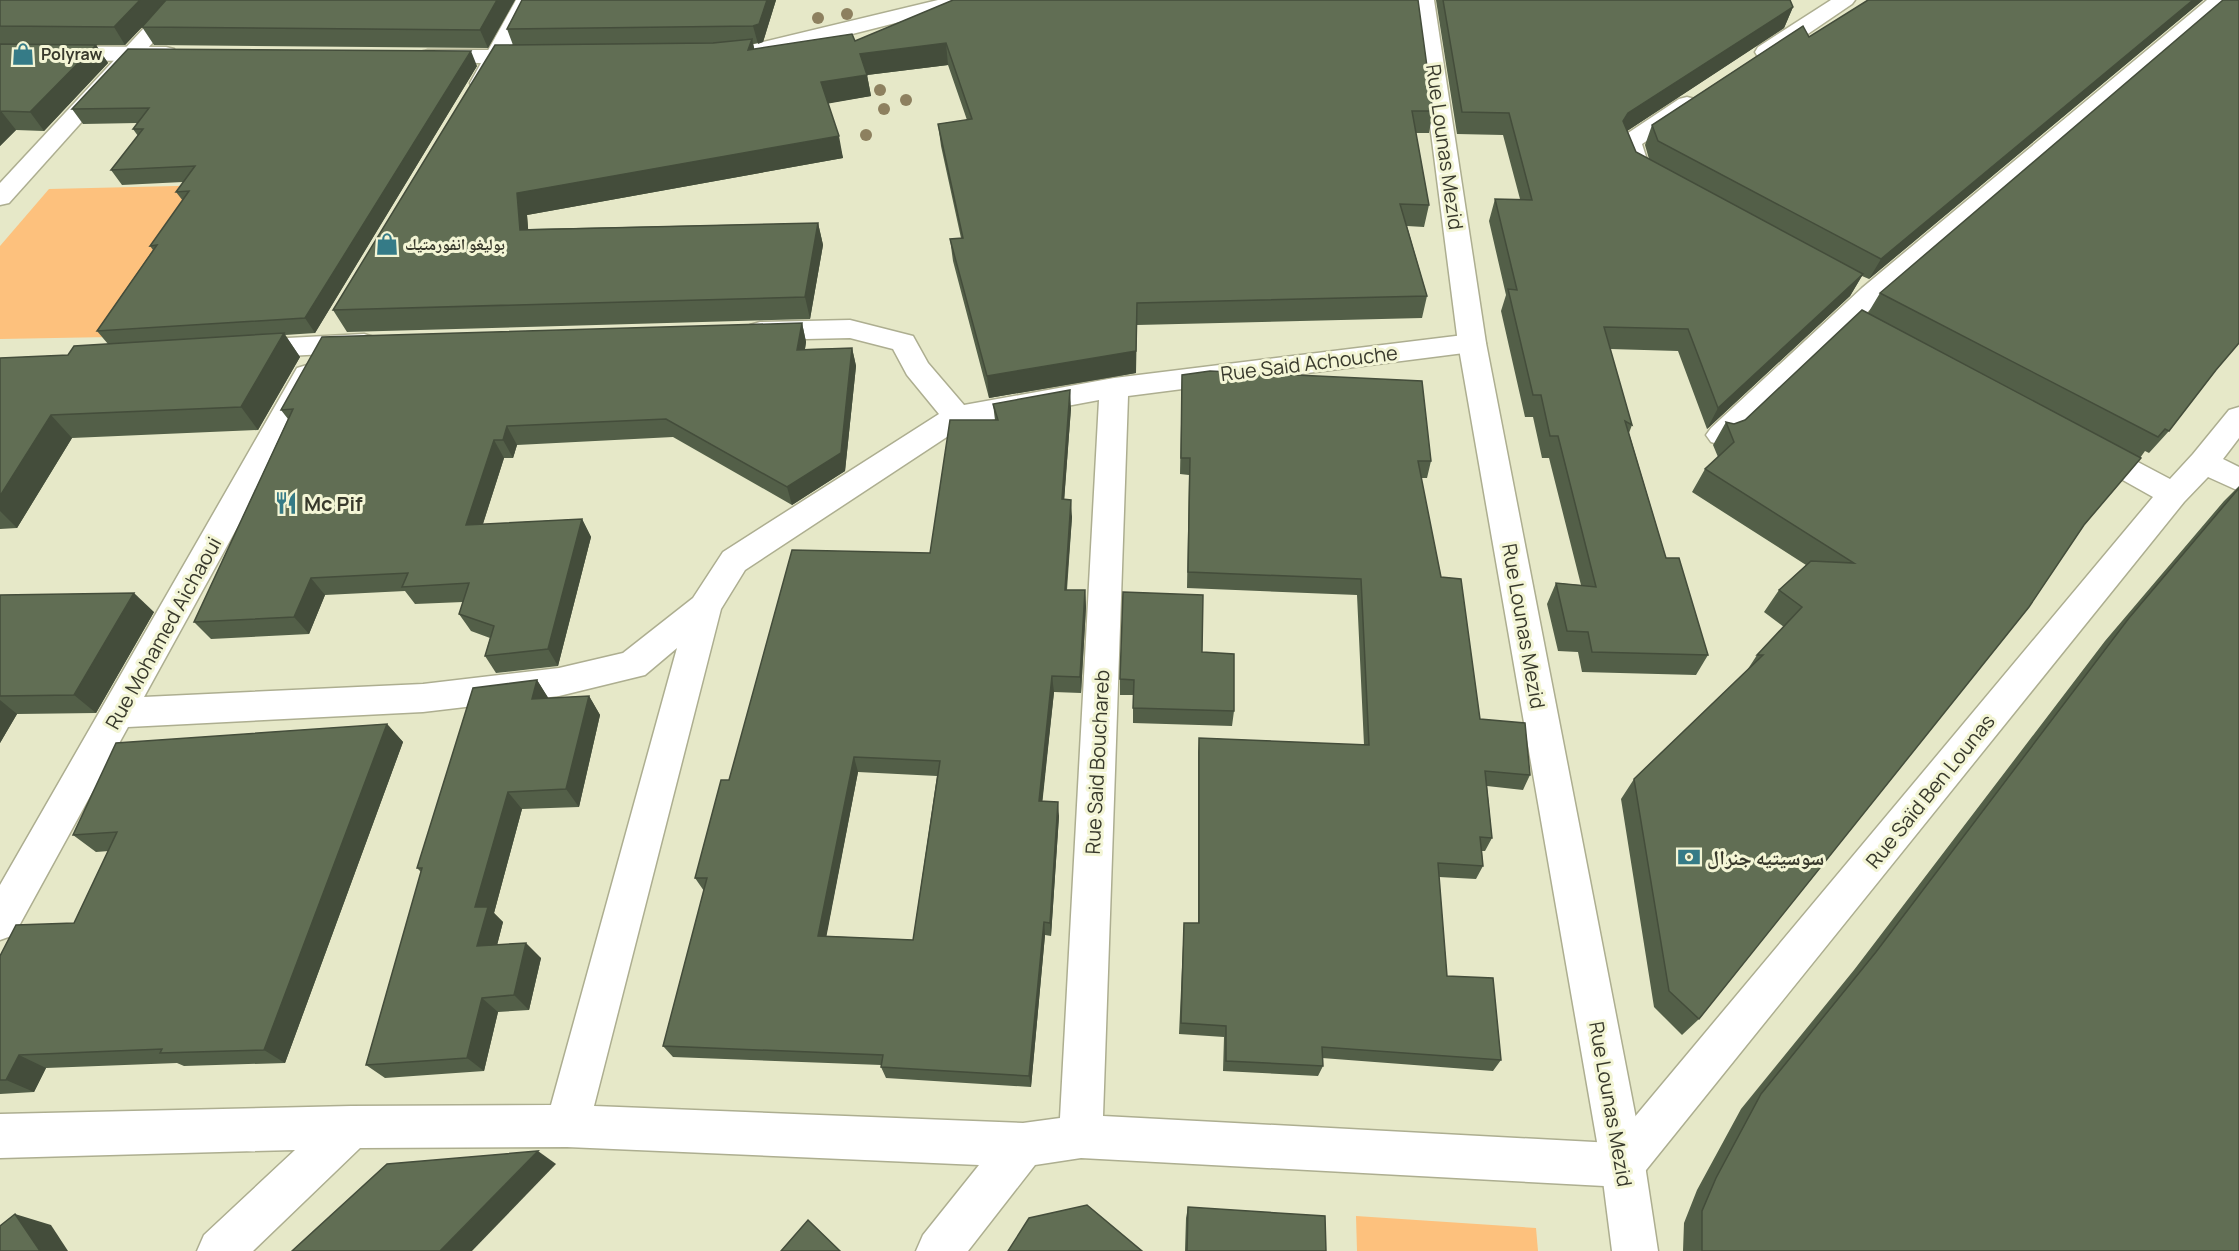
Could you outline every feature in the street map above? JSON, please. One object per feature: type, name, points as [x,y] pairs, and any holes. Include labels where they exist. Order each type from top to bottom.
[{"type":"street","points":[[0,198],[181,0]]},
{"type":"street","points":[[472,98],[526,0]]},
{"type":"street","points":[[728,54],[758,52],[963,0]]},
{"type":"street","name":"Rue Lounas Mezid","points":[[1424,0],[1472,343],[1623,1165],[1635,1251]]},
{"type":"street","points":[[1747,64],[1845,0]]},
{"type":"street","points":[[1721,435],[1855,323],[1861,288],[2220,0]]},
{"type":"street","points":[[0,53],[192,55]]},
{"type":"street","points":[[402,56],[555,57]]},
{"type":"street","points":[[1668,184],[1637,167],[1630,142],[1708,90]]},
{"type":"street","points":[[567,1126],[705,607],[734,561],[957,416],[917,368],[903,342],[850,328],[730,332]]},
{"type":"street","points":[[220,350],[330,334],[384,342]]},
{"type":"street","name":"Rue Mohamed Aichaoui","points":[[0,922],[330,334]]},
{"type":"street","name":"Rue Said Achouche","points":[[957,416],[1114,388],[1472,343]]},
{"type":"street","name":"Rue Said Bouchareb","points":[[1081,1136],[1114,388]]},
{"type":"street","name":"Rue Saïd Ben Lounas","points":[[1623,1165],[2173,494],[2204,462],[2239,417]]},
{"type":"street","points":[[2070,439],[2173,494]]},
{"type":"street","points":[[2204,462],[2239,480]]},
{"type":"street","points":[[119,713],[423,698],[559,682],[633,665],[705,607]]},
{"type":"street","points":[[0,1136],[351,1127],[567,1126],[1023,1145],[1081,1136],[1623,1165]]},
{"type":"street","points":[[220,1251],[351,1127]]},
{"type":"street","points":[[939,1251],[1023,1145]]},
{"type":"shaded area","points":[[218,185],[110,337],[0,339],[0,246],[49,189]]},
{"type":"shaded area","points":[[1356,1216],[1536,1228],[1538,1251],[1357,1251]]},
{"type":"building","points":[[0,0],[140,0],[114,27],[0,26]]},
{"type":"building","points":[[166,0],[497,0],[480,30],[142,27]]},
{"type":"building","points":[[522,0],[767,0],[759,24],[753,26],[507,29]]},
{"type":"building","points":[[953,0],[1418,0],[1433,111],[1412,111],[1429,205],[1400,204],[1427,296],[1137,303],[1136,351],[987,376],[950,239],[963,238],[938,124],[972,119],[946,43],[860,54],[867,75],[821,82],[839,136],[517,193],[520,230],[818,223],[805,297],[333,310],[495,45],[713,43],[752,39],[748,50],[852,34],[855,41]]},
{"type":"building","points":[[1443,0],[1790,0],[1793,7],[1628,113],[1623,121],[1636,152],[1863,274],[1718,408],[1688,329],[1604,327],[1632,425],[1625,421],[1666,558],[1679,558],[1708,655],[1592,652],[1588,632],[1567,631],[1556,583],[1596,587],[1558,436],[1550,436],[1541,395],[1533,395],[1508,289],[1517,290],[1495,199],[1532,200],[1509,113],[1462,112]]},
{"type":"building","points":[[1868,0],[2193,0],[1881,259],[1658,141],[1652,125],[1803,26],[1809,37]]},
{"type":"building","points":[[2223,0],[2239,0],[2239,343],[2169,431],[2165,429],[2158,437],[1880,293]]},
{"type":"building","points":[[0,44],[96,45],[30,112],[1,111],[0,113]]},
{"type":"building","points":[[128,49],[471,51],[305,318],[97,331],[157,245],[150,246],[189,191],[176,192],[195,166],[111,170],[143,129],[133,129],[149,108],[72,109]]},
{"type":"building","points":[[1862,310],[2141,458],[2084,525],[2029,607],[1699,1019],[1669,991],[1634,779],[1763,655],[1757,655],[1802,607],[1779,590],[1811,561],[1854,563],[1705,469],[1734,442],[1726,422],[1734,424],[1745,420]]},
{"type":"building","points":[[802,323],[797,350],[852,348],[841,453],[787,487],[666,419],[507,426],[503,440],[494,440],[466,525],[582,519],[548,649],[485,656],[494,626],[459,614],[469,583],[402,587],[408,573],[311,578],[294,617],[194,622],[293,409],[281,410],[322,337]]},
{"type":"building","points":[[284,333],[241,407],[51,415],[0,496],[0,358],[68,355],[74,346]]},
{"type":"building","points":[[1210,371],[1422,381],[1431,461],[1418,461],[1441,577],[1461,579],[1480,719],[1525,723],[1530,775],[1485,771],[1492,838],[1480,837],[1483,866],[1438,863],[1447,976],[1493,978],[1501,1060],[1322,1047],[1323,1066],[1226,1061],[1226,1026],[1181,1023],[1184,923],[1199,923],[1199,738],[1369,745],[1361,579],[1188,572],[1190,458],[1181,458],[1182,375]]},
{"type":"building","points":[[1070,390],[1062,499],[1071,500],[1065,590],[1085,590],[1080,677],[1052,676],[1039,801],[1058,802],[1050,923],[1044,922],[1029,1076],[881,1067],[883,1055],[663,1046],[707,878],[695,878],[721,780],[729,780],[792,550],[930,553],[950,420],[998,420],[993,404]],"holes":[[[854,757],[940,761],[913,940],[818,936]]]},
{"type":"building","points":[[2239,488],[2239,1251],[1702,1251],[1702,1211],[1716,1178],[1761,1094],[1876,952],[2129,618]]},
{"type":"building","points":[[1123,592],[1203,595],[1202,652],[1234,654],[1234,711],[1133,708],[1134,680],[1120,679]]},
{"type":"building","points":[[134,593],[74,695],[0,696],[0,595]]},
{"type":"building","points":[[537,680],[532,699],[589,696],[566,789],[508,792],[475,907],[488,907],[477,946],[526,943],[514,995],[482,998],[467,1058],[366,1065],[422,868],[417,868],[473,688]]},
{"type":"building","points":[[387,724],[264,1050],[160,1053],[162,1049],[19,1055],[6,1080],[0,1080],[0,956],[16,925],[74,923],[117,832],[73,835],[116,743]]},
{"type":"building","points":[[538,1151],[440,1251],[292,1251],[387,1164]]},
{"type":"building","points":[[1087,1205],[1142,1251],[1008,1251],[1029,1218]]},
{"type":"building","points":[[1188,1207],[1325,1216],[1326,1251],[1187,1251]]},
{"type":"building","points":[[15,1214],[40,1251],[0,1251],[0,1226]]},
{"type":"building","points":[[808,1220],[840,1251],[781,1251]]},
{"type":"place","name":"Polyraw","points":[[23,54]]},
{"type":"place","name":"بوليغو انفورمتيك","points":[[387,244]]},
{"type":"place","name":"Mc Pif","points":[[286,503]]},
{"type":"place","name":"سوسيتيه جنرال","points":[[1689,857]]}]
